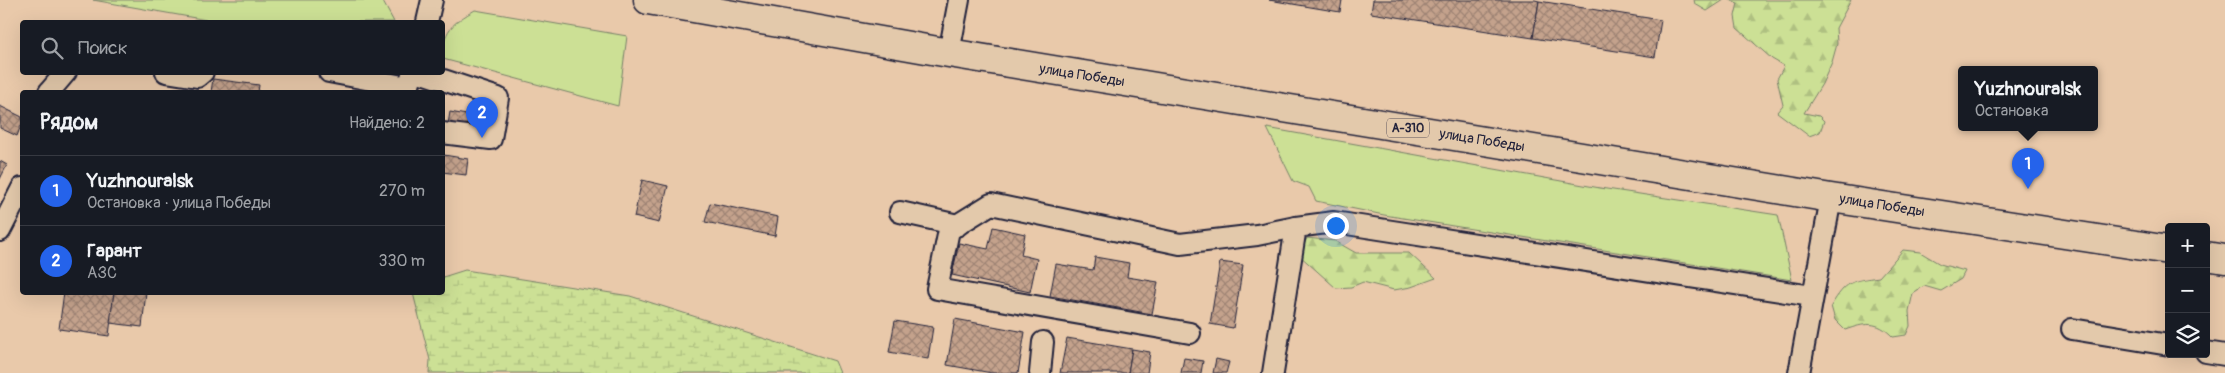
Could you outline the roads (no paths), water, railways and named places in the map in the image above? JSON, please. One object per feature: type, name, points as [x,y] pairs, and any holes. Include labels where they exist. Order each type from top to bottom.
[{"type":"highway","name":"улица Победы","points":[[648,0],[949,53],[1831,198],[2165,249]]},
{"type":"highway","points":[[2210,257],[2225,259]]},
{"type":"street","points":[[427,20],[432,0]]},
{"type":"street","points":[[949,53],[959,0]]},
{"type":"street","points":[[50,90],[63,75]]},
{"type":"street","points":[[185,75],[197,77],[199,75]]},
{"type":"street","points":[[357,75],[413,81],[498,98],[492,139],[445,133]]},
{"type":"street","points":[[0,231],[20,192]]},
{"type":"street","points":[[1799,373],[1831,198]]},
{"type":"street","points":[[1190,332],[937,289],[949,230],[991,204],[1180,244],[1257,235],[1334,222],[1812,296]]},
{"type":"street","points":[[900,212],[958,224]]},
{"type":"street","points":[[1273,373],[1296,227]]},
{"type":"street","points":[[2072,328],[2165,345]]},
{"type":"street","points":[[1040,373],[1043,342]]},
{"type":"street","points":[[2210,353],[2225,355]]},
{"type":"place","name":"Гарант","points":[[482,138]]},
{"type":"place","name":"Yuzhnouralsk","points":[[2028,189]]}]
